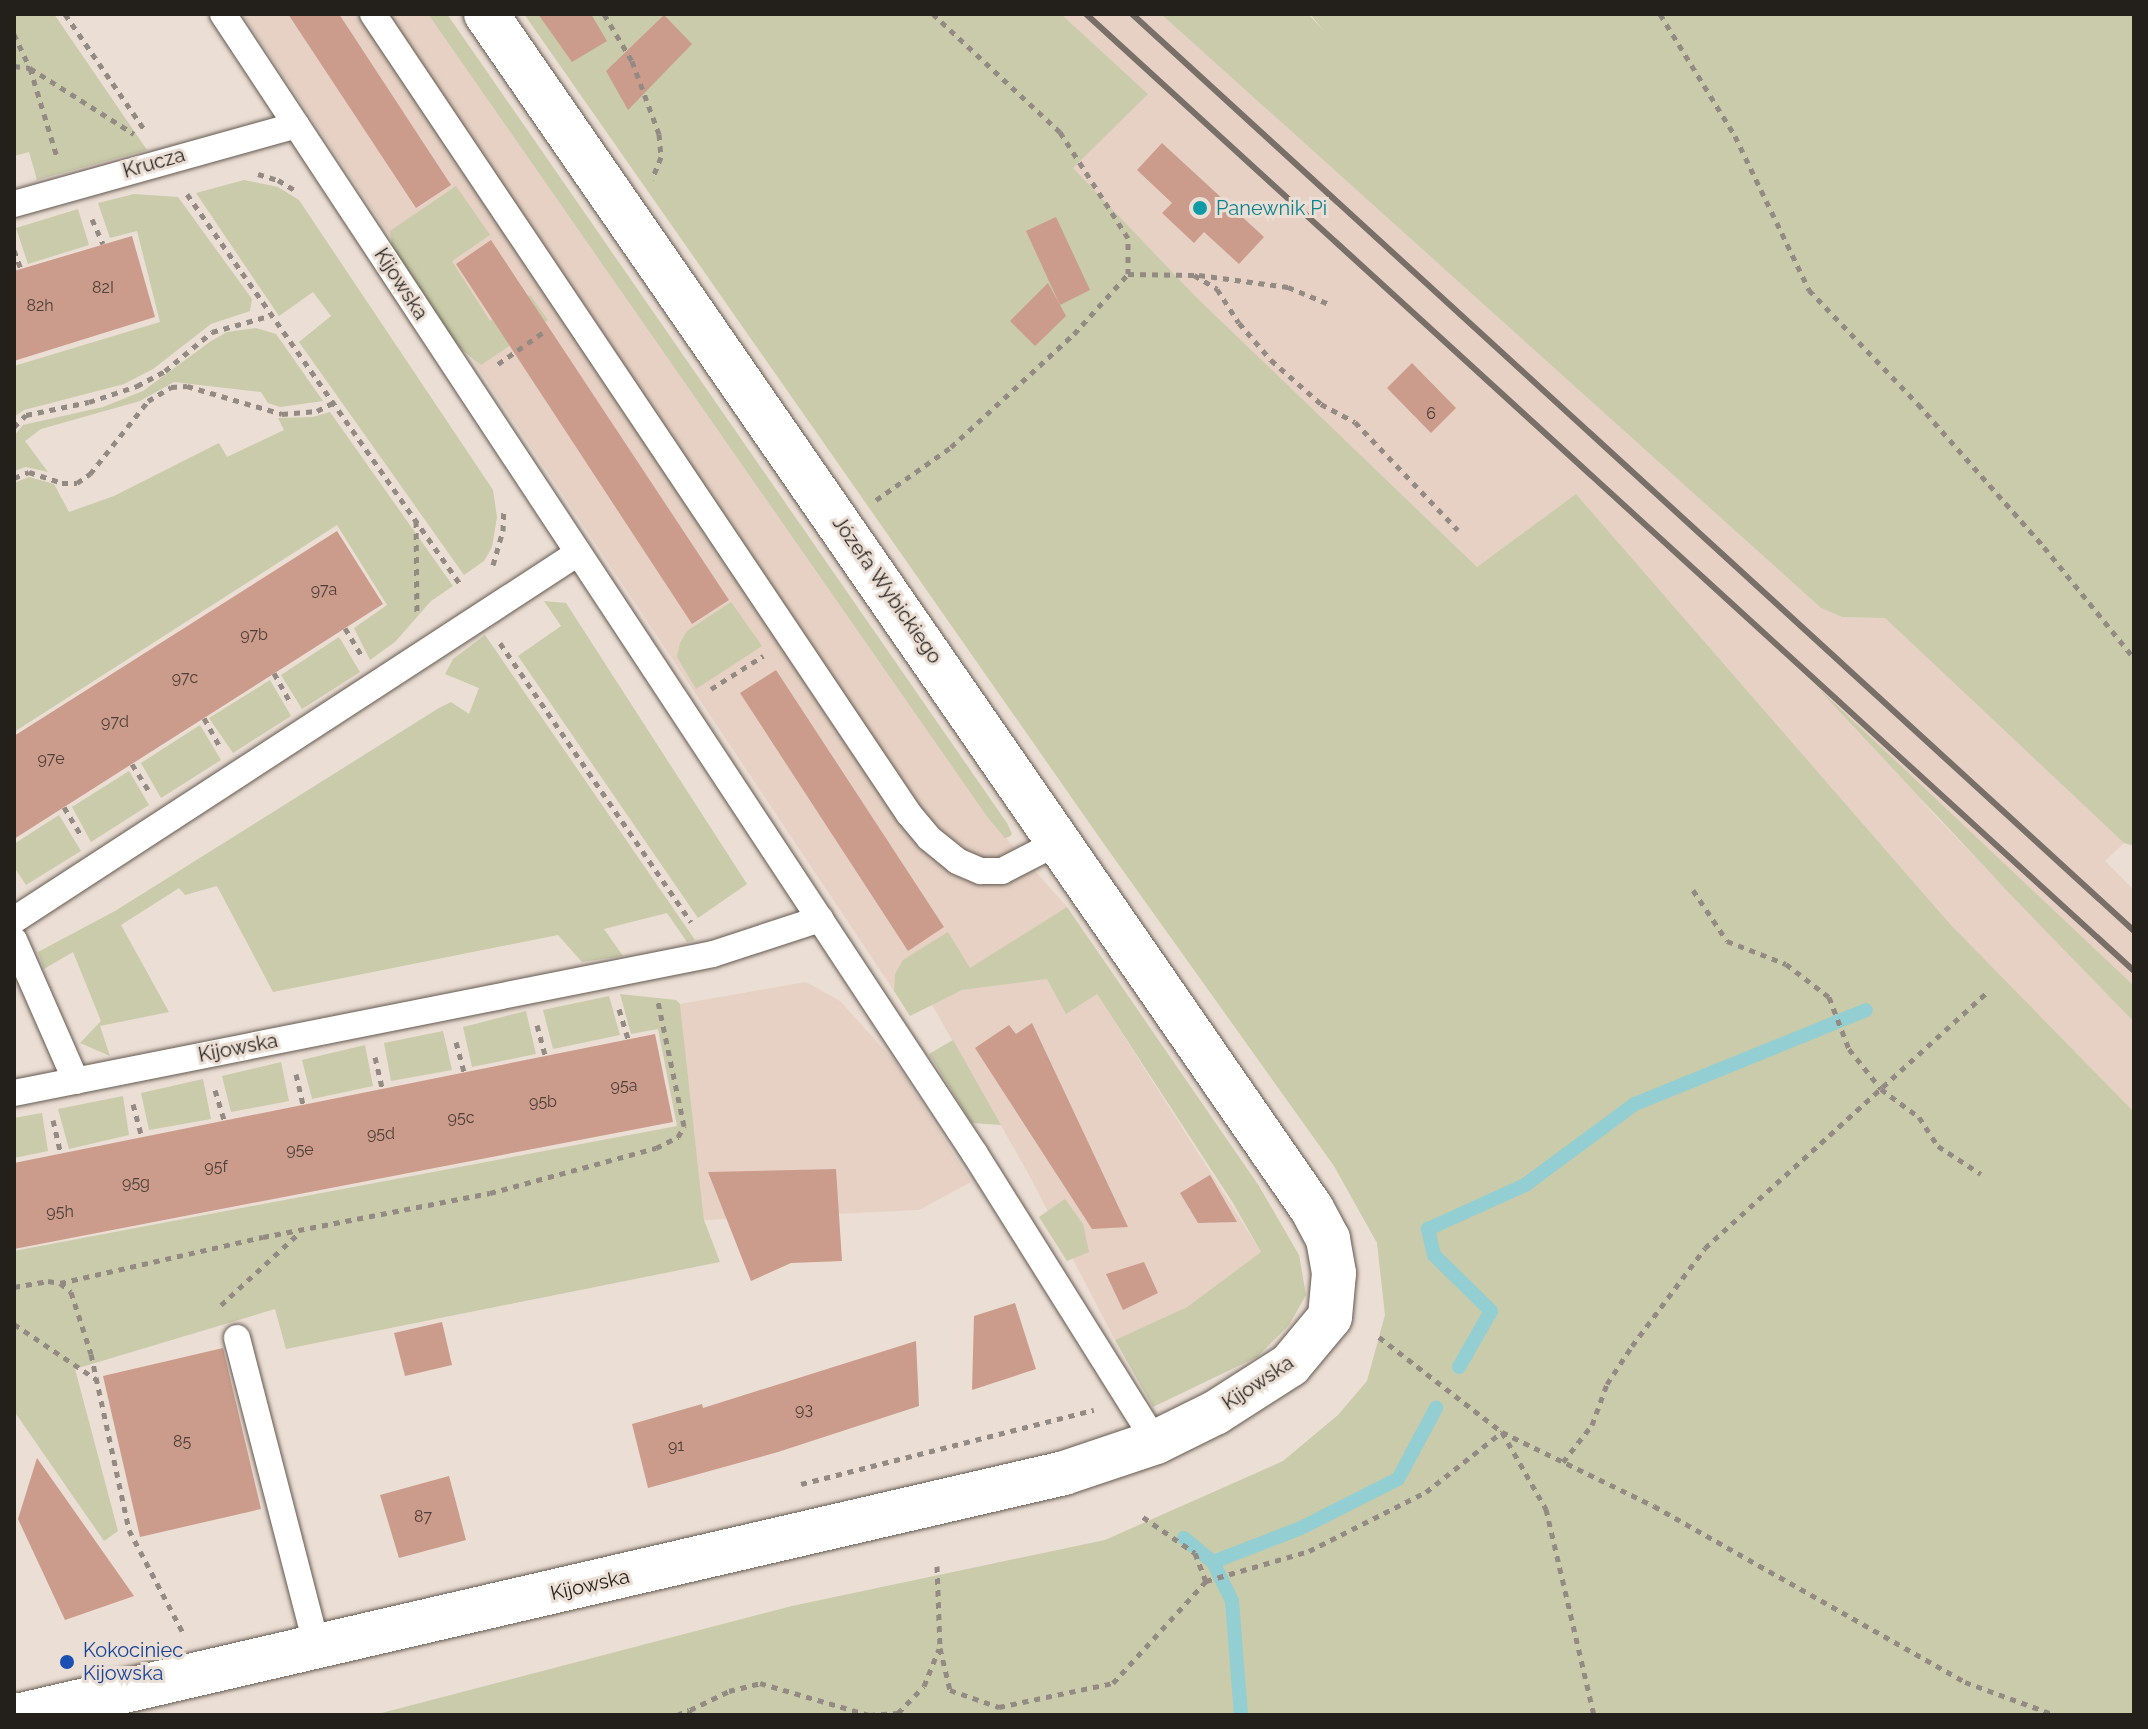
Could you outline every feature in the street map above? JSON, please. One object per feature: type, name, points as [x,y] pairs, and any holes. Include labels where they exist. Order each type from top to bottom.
[{"type":"street","name":"Józefa Wybickiego","points":[[486,14],[1284,1167]]},
{"type":"street","name":"Kijowska","points":[[21,1715],[1064,1473],[1156,1442],[1267,1382],[1305,1350],[1330,1317],[1334,1273],[1328,1239],[1284,1167]]},
{"type":"lane","name":"Kijowska","points":[[223,14],[984,1167],[1156,1442]]},
{"type":"lane","points":[[373,14],[909,814],[929,838],[957,861],[981,871],[1002,871],[1060,841]]},
{"type":"lane","name":"Krucza","points":[[14,204],[163,156],[296,125]]},
{"type":"lane","points":[[14,920],[578,553]]},
{"type":"lane","name":"Kijowska","points":[[14,1093],[713,954],[820,919]]},
{"type":"lane","points":[[14,940],[76,1081]]},
{"type":"lane","points":[[237,1338],[317,1647]]},
{"type":"path","points":[[65,14],[713,954]]},
{"type":"path","points":[[604,14],[632,61],[660,145],[656,175],[622,210]]},
{"type":"path","points":[[842,525],[951,447],[1074,334],[1128,274],[1128,238],[1060,132],[933,14]]},
{"type":"path","points":[[1660,14],[1735,136],[1809,290],[1949,440],[2134,658]]},
{"type":"path","points":[[14,34],[30,68],[67,189]]},
{"type":"path","points":[[14,66],[30,68],[163,156]]},
{"type":"path","points":[[246,173],[278,180],[300,194]]},
{"type":"path","points":[[14,250],[21,269]]},
{"type":"path","points":[[1128,274],[1194,275],[1288,287],[1329,304]]},
{"type":"path","points":[[1194,275],[1217,289],[1239,323],[1271,360],[1321,404],[1355,422],[1458,530]]},
{"type":"path","points":[[467,385],[573,312]]},
{"type":"path","points":[[14,427],[26,415],[89,402],[137,386],[165,371],[212,332],[272,315]]},
{"type":"path","points":[[14,478],[29,472],[62,483],[77,483],[90,474],[148,401],[171,387],[187,386],[282,414],[317,411],[333,403]]},
{"type":"path","points":[[505,498],[513,510]]},
{"type":"path","points":[[416,521],[417,620]]},
{"type":"path","points":[[681,708],[791,638]]},
{"type":"path","points":[[274,673],[292,706]]},
{"type":"path","points":[[204,718],[223,751]]},
{"type":"path","points":[[132,764],[152,797]]},
{"type":"path","points":[[64,807],[83,841]]},
{"type":"path","points":[[1693,890],[1727,941],[1786,964],[1829,997],[1849,1049],[1881,1089],[1919,1117],[1938,1146],[1981,1174]]},
{"type":"path","points":[[1563,1462],[1592,1425],[1607,1384],[1632,1346],[1705,1248],[1987,992]]},
{"type":"path","points":[[14,1287],[48,1281],[60,1283],[301,1230],[490,1193],[656,1148],[678,1137],[684,1126],[656,993]]},
{"type":"path","points":[[617,1002],[628,1039]]},
{"type":"path","points":[[535,1018],[545,1055]]},
{"type":"path","points":[[454,1035],[464,1072]]},
{"type":"path","points":[[374,1051],[382,1088]]},
{"type":"path","points":[[294,1067],[303,1104]]},
{"type":"path","points":[[213,1083],[224,1120]]},
{"type":"path","points":[[131,1100],[142,1137]]},
{"type":"path","points":[[52,1116],[61,1154]]},
{"type":"path","points":[[214,1317],[260,1265],[301,1230]]},
{"type":"path","points":[[60,1283],[71,1292],[96,1379],[129,1530],[184,1637]]},
{"type":"path","points":[[14,1324],[96,1379]]},
{"type":"path","points":[[1379,1337],[1502,1432],[1654,1506],[1965,1682],[2055,1715]]},
{"type":"path","points":[[937,1566],[940,1648],[950,1690],[999,1707],[1113,1683],[1206,1581],[1322,1545],[1426,1492],[1502,1432]]},
{"type":"path","points":[[1502,1432],[1546,1509],[1594,1715]]},
{"type":"path","points":[[1143,1517],[1195,1553],[1206,1581]]},
{"type":"path","points":[[677,1715],[690,1712],[729,1691],[760,1683],[869,1715],[898,1713],[924,1686],[940,1648]]},
{"type":"shaded area","points":[[242,14],[428,14],[988,818],[1067,907],[969,969],[948,932],[895,974],[894,991]]},
{"type":"shaded area","points":[[1061,14],[1161,14],[1821,608],[1842,617],[1885,618],[2124,843],[2105,861],[2134,890],[2134,995],[1917,797],[2134,1022],[2134,1112],[1950,924],[1576,494],[1477,567],[1194,295],[1072,168],[1147,93]]},
{"type":"shaded area","points":[[1047,979],[1097,994],[1261,1252],[1187,1307],[1115,1340],[1027,1171],[931,1003],[962,990]]},
{"type":"shaded area","points":[[806,982],[840,1001],[896,1063],[971,1182],[919,1210],[704,1220],[680,1004]]},
{"type":"green space","points":[[14,14],[54,14],[147,150],[37,180],[29,152],[14,156]]},
{"type":"green space","points":[[428,14],[447,14],[1007,823],[1012,834],[1009,837],[1005,838],[988,818]]},
{"type":"green space","points":[[524,14],[1061,14],[1148,94],[1073,168],[1194,295],[1477,567],[1576,494],[1950,924],[2134,1112],[2134,1715],[374,1715],[792,1606],[1105,1540],[1283,1461],[1338,1415],[1367,1381],[1385,1315],[1377,1243],[1334,1166],[1104,844]]},
{"type":"green space","points":[[1161,14],[1308,14],[1324,31],[1310,14],[2134,14],[2134,846],[2124,843],[1885,618],[1842,617],[1821,608]]},
{"type":"green space","points":[[244,180],[278,187],[299,200],[493,490],[497,517],[492,547],[484,561],[464,575],[299,342],[331,316],[313,292],[279,316],[196,193]]},
{"type":"green space","points":[[456,186],[490,235],[452,261],[490,321],[530,295],[548,320],[481,365],[460,348],[429,307],[392,246],[390,231]]},
{"type":"green space","points":[[134,194],[178,197],[252,299],[250,311],[211,324],[153,369],[124,384],[24,410],[14,417],[14,366],[160,322],[137,231],[110,238],[98,203]]},
{"type":"green space","points":[[78,209],[89,245],[28,264],[16,228]]},
{"type":"green space","points":[[256,328],[276,334],[323,401],[280,407],[268,403],[261,392],[174,382],[140,401],[41,429],[25,441],[48,472],[26,467],[14,471],[14,436],[23,425],[103,407],[143,391],[227,332]]},
{"type":"green space","points":[[330,412],[453,586],[431,601],[395,642],[370,660],[354,628],[387,605],[337,525],[14,732],[14,483],[29,477],[54,484],[69,512],[114,496],[219,443],[227,457],[284,430],[278,418],[313,417]]},
{"type":"green space","points":[[544,601],[566,603],[747,884],[698,918],[518,656],[561,626]]},
{"type":"green space","points":[[731,602],[762,646],[696,689],[677,657],[680,643],[687,631]]},
{"type":"green space","points":[[485,635],[695,940],[687,942],[667,913],[604,929],[623,956],[582,962],[558,935],[273,992],[217,886],[185,895],[179,888],[121,925],[169,1012],[100,1026],[110,1056],[80,1043],[101,1021],[73,952],[44,969],[38,952],[115,911],[439,708],[451,702],[469,714],[479,688],[445,674],[453,659]]},
{"type":"green space","points":[[339,637],[360,672],[302,709],[281,675]]},
{"type":"green space","points":[[270,680],[291,716],[233,753],[209,718]]},
{"type":"green space","points":[[1814,684],[2134,986],[2134,1022],[2010,894]]},
{"type":"green space","points":[[200,725],[221,760],[161,798],[141,763]]},
{"type":"green space","points":[[129,771],[149,805],[91,842],[72,807]]},
{"type":"green space","points":[[59,815],[81,851],[26,885],[14,867],[14,844]]},
{"type":"green space","points":[[1067,907],[1259,1186],[1299,1255],[1306,1295],[1289,1325],[1257,1357],[1153,1407],[1115,1340],[1187,1307],[1261,1252],[1233,1203],[1097,994],[1066,1014],[1047,979],[962,990],[910,1016],[894,991],[895,974],[903,960],[948,932],[970,968]]},
{"type":"green space","points":[[620,994],[676,1000],[680,1004],[704,1220],[720,1262],[286,1349],[275,1309],[75,1369],[118,1531],[104,1541],[14,1411],[14,1251],[677,1126],[658,1029],[631,1034]]},
{"type":"green space","points":[[609,996],[620,1035],[553,1049],[543,1010]]},
{"type":"green space","points":[[526,1011],[536,1054],[472,1067],[463,1027]]},
{"type":"green space","points":[[443,1031],[452,1070],[391,1081],[384,1043]]},
{"type":"green space","points":[[953,1040],[1001,1125],[972,1123],[929,1054]]},
{"type":"green space","points":[[365,1045],[373,1086],[312,1099],[302,1060]]},
{"type":"green space","points":[[281,1062],[289,1101],[231,1112],[222,1076]]},
{"type":"green space","points":[[203,1079],[211,1119],[149,1130],[141,1093]]},
{"type":"green space","points":[[123,1096],[129,1135],[69,1149],[58,1109]]},
{"type":"green space","points":[[42,1113],[48,1151],[14,1158],[14,1118]]},
{"type":"green space","points":[[1065,1199],[1083,1224],[1089,1252],[1067,1261],[1039,1217]]},
{"type":"building","points":[[288,14],[339,14],[451,185],[416,208]]},
{"type":"building","points":[[538,14],[591,14],[607,41],[572,62]]},
{"type":"building","points":[[664,15],[692,44],[628,110],[606,71]]},
{"type":"building","name":"Panewnik Pi","points":[[1162,143],[1264,237],[1239,264],[1204,232],[1194,243],[1162,213],[1172,203],[1137,170]]},
{"type":"building","points":[[1056,217],[1090,290],[1060,305],[1026,231]]},
{"type":"building","points":[[132,236],[155,317],[14,361],[14,271]]},
{"type":"building","points":[[491,240],[729,600],[692,624],[456,264]]},
{"type":"building","points":[[1048,283],[1066,316],[1035,346],[1010,321]]},
{"type":"building","points":[[1412,363],[1456,408],[1431,433],[1387,388]]},
{"type":"building","points":[[337,531],[383,604],[14,839],[14,736]]},
{"type":"building","points":[[776,670],[944,927],[908,951],[740,693]]},
{"type":"building","points":[[1032,1023],[1128,1227],[1092,1229],[975,1048],[1009,1025],[1016,1034]]},
{"type":"building","points":[[655,1034],[673,1122],[14,1249],[14,1163]]},
{"type":"building","points":[[836,1169],[842,1261],[791,1263],[751,1281],[708,1172]]},
{"type":"building","points":[[1210,1175],[1237,1222],[1198,1223],[1180,1193]]},
{"type":"building","points":[[1144,1262],[1158,1293],[1123,1310],[1106,1274]]},
{"type":"building","points":[[1015,1303],[1036,1369],[972,1390],[974,1316]]},
{"type":"building","points":[[442,1322],[452,1365],[405,1376],[394,1333]]},
{"type":"building","points":[[916,1341],[919,1406],[778,1452],[648,1488],[632,1424],[702,1404],[703,1408]]},
{"type":"building","points":[[223,1348],[261,1509],[140,1537],[103,1376]]},
{"type":"building","points":[[37,1458],[134,1596],[65,1620],[18,1519]]},
{"type":"building","points":[[449,1476],[466,1540],[399,1558],[380,1495]]},
{"type":"waterway","points":[[1459,1367],[1491,1311],[1434,1255],[1428,1229],[1525,1185],[1635,1104],[1866,1010]]},
{"type":"waterway","points":[[1184,1538],[1213,1562],[1301,1528],[1398,1479],[1436,1408]]},
{"type":"waterway","points":[[1213,1562],[1232,1601],[1241,1715]]},
{"type":"railway","points":[[1086,14],[2134,971]]},
{"type":"railway","points":[[1132,14],[2134,931]]},
{"type":"place","name":"Panewnik Pi","points":[[1200,208]]},
{"type":"place","name":"Kokociniec Kijowska","points":[[67,1662]]}]
